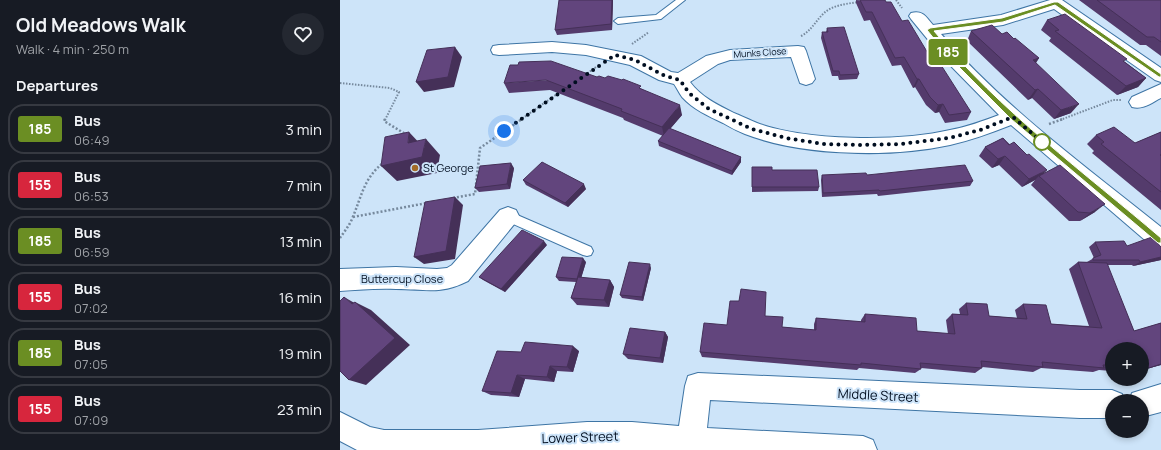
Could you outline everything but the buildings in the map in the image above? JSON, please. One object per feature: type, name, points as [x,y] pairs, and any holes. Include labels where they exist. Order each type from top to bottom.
[{"type":"street","points":[[930,30],[1003,20],[1053,2],[1161,76]]},
{"type":"street","points":[[917,16],[949,54],[1013,117],[1161,240]]},
{"type":"street","name":"Munks Close","points":[[680,80],[712,60],[730,55],[797,44],[806,79]]},
{"type":"street","points":[[499,50],[518,56],[558,48],[586,50],[635,60],[665,76],[680,80],[689,93],[709,109],[752,129],[786,138],[823,144],[893,144],[949,138],[980,130],[1013,117]]},
{"type":"street","points":[[1138,102],[1161,90]]},
{"type":"street","name":"Buttercup Close","points":[[340,280],[398,278],[439,281],[450,279],[460,273],[508,216]]},
{"type":"street","name":"Middle Street","points":[[691,440],[698,386],[1105,404]]},
{"type":"street","points":[[1149,401],[1161,398]]},
{"type":"street","name":"Lower Street","points":[[340,426],[367,440],[384,444],[478,444],[587,436],[632,436],[691,440],[728,447]]},
{"type":"street","points":[[728,447],[778,445],[863,450]]},
{"type":"lane","points":[[618,21],[658,17],[681,0]]},
{"type":"lane","points":[[508,216],[587,251]]},
{"type":"path","points":[[797,44],[824,14],[836,6],[862,2]]},
{"type":"path","points":[[583,76],[615,55]]},
{"type":"path","points":[[340,83],[390,88],[399,92],[384,121],[409,137]]},
{"type":"path","points":[[452,198],[475,194],[480,148],[563,90]]},
{"type":"path","points":[[1029,131],[1113,100],[1132,99],[1138,102]]},
{"type":"path","points":[[340,238],[353,217],[366,179],[377,167],[390,158]]},
{"type":"path","points":[[353,217],[429,202]]},
{"type":"bus line","name":"185","points":[[1161,76],[1056,4],[1003,20],[930,30],[949,54],[1013,117],[1161,240]]},
{"type":"place","name":"St George","points":[[415,168]]},
{"type":"route","points":[[504,131],[615,55],[635,60],[665,76],[680,80],[689,93],[709,109],[752,129],[786,138],[823,144],[901,144],[949,138],[980,130],[1013,117],[1042,142]]}]
